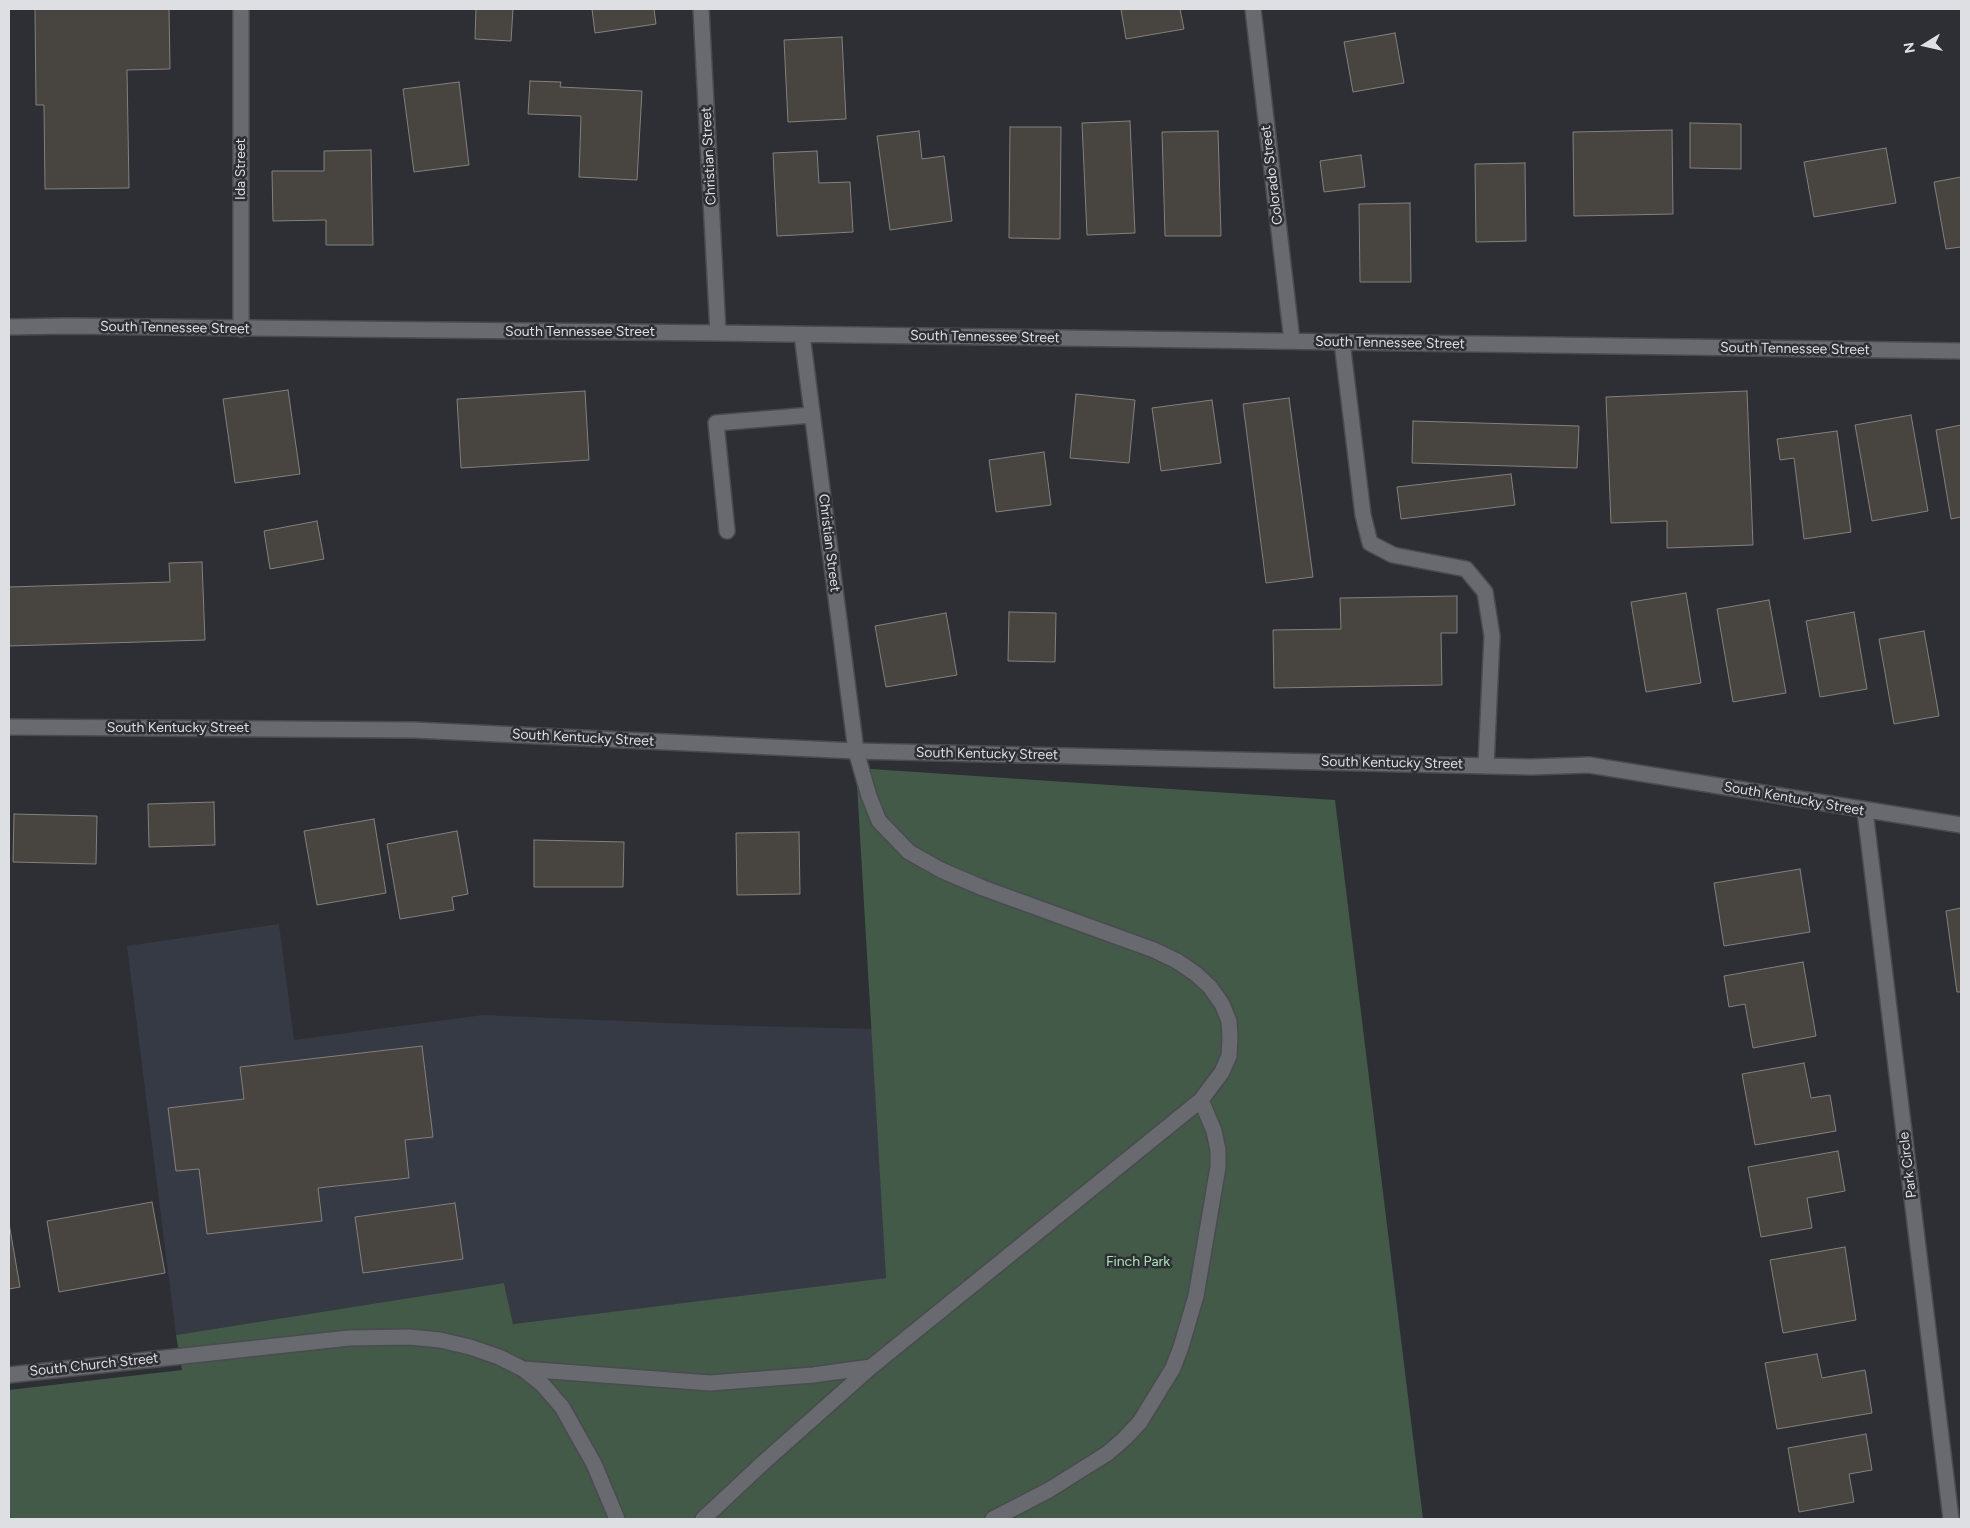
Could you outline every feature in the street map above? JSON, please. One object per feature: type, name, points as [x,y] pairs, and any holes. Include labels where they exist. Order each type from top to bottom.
[{"type":"street","name":"Ida Street","points":[[241,9],[241,329]]},
{"type":"street","name":"Christian Street","points":[[701,9],[718,333]]},
{"type":"street","name":"Colorado Street","points":[[1253,9],[1292,341]]},
{"type":"street","name":"South Tennessee Street","points":[[9,327],[718,333],[1961,351]]},
{"type":"street","name":"Christian Street","points":[[703,1519],[871,1367],[1201,1100],[1222,1072],[1229,1056],[1229,1021],[1222,1004],[1210,987],[1196,974],[1154,950],[976,885],[941,870],[909,852],[879,821],[869,796],[856,752],[802,335]]},
{"type":"street","points":[[1342,342],[1363,515],[1370,543],[1393,555],[1466,569],[1485,592],[1492,636],[1486,765]]},
{"type":"street","points":[[727,531],[716,423],[812,415]]},
{"type":"street","name":"South Kentucky Street","points":[[9,727],[414,730],[856,752],[1531,767],[1589,765],[1961,825]]},
{"type":"street","name":"Park Circle","points":[[1866,811],[1951,1519]]},
{"type":"street","points":[[993,1519],[1049,1490],[1108,1453],[1140,1422],[1173,1368],[1196,1296],[1218,1167],[1218,1150],[1214,1131],[1201,1100]]},
{"type":"street","name":"South Church Street","points":[[9,1375],[349,1338],[409,1337],[440,1340],[470,1347],[499,1357],[523,1370],[543,1385],[562,1406],[594,1464],[617,1519]]},
{"type":"street","points":[[523,1370],[710,1383],[813,1375],[871,1367]]},
{"type":"shaded area","points":[[279,924],[294,1040],[483,1015],[715,1025],[872,1029],[887,1278],[513,1324],[504,1283],[176,1335],[127,946]]},
{"type":"green space","name":"Finch Park","points":[[856,768],[1335,800],[1423,1519],[9,1519],[9,1390],[182,1370],[176,1335],[504,1283],[513,1324],[886,1278]]},
{"type":"building","points":[[35,9],[169,9],[170,69],[127,70],[129,188],[45,189],[44,105],[36,105]]},
{"type":"building","points":[[476,9],[513,9],[511,41],[475,39]]},
{"type":"building","points":[[592,9],[654,9],[656,24],[595,33]]},
{"type":"building","points":[[1121,9],[1180,9],[1184,29],[1126,39]]},
{"type":"building","points":[[1395,33],[1404,83],[1353,92],[1344,42]]},
{"type":"building","points":[[842,37],[846,119],[788,122],[784,40]]},
{"type":"building","points":[[530,81],[561,82],[560,87],[642,91],[637,180],[579,177],[581,116],[528,114]]},
{"type":"building","points":[[459,82],[469,165],[414,172],[403,89]]},
{"type":"building","points":[[1130,121],[1135,233],[1087,235],[1082,123]]},
{"type":"building","points":[[1690,123],[1741,124],[1741,169],[1690,168]]},
{"type":"building","points":[[1010,127],[1061,127],[1060,239],[1009,238]]},
{"type":"building","points":[[1672,130],[1673,214],[1574,216],[1573,132]]},
{"type":"building","points":[[919,131],[922,159],[944,156],[952,221],[890,230],[877,136]]},
{"type":"building","points":[[1218,131],[1221,236],[1165,236],[1162,132]]},
{"type":"building","points":[[1886,148],[1896,203],[1814,217],[1804,162]]},
{"type":"building","points":[[371,150],[373,245],[326,245],[326,220],[273,221],[272,171],[324,171],[324,151]]},
{"type":"building","points":[[817,151],[819,183],[850,182],[853,232],[777,236],[773,153]]},
{"type":"building","points":[[1361,155],[1365,187],[1324,192],[1320,161]]},
{"type":"building","points":[[1525,163],[1526,241],[1476,242],[1475,164]]},
{"type":"building","points":[[1961,177],[1961,247],[1946,249],[1934,182]]},
{"type":"building","points":[[1410,203],[1411,282],[1360,282],[1359,204]]},
{"type":"building","points":[[288,390],[300,474],[235,483],[223,399]]},
{"type":"building","points":[[585,391],[589,460],[461,468],[457,399]]},
{"type":"building","points":[[1747,391],[1753,545],[1667,548],[1667,521],[1611,523],[1606,397]]},
{"type":"building","points":[[1076,394],[1135,400],[1129,463],[1070,458]]},
{"type":"building","points":[[1289,398],[1313,577],[1266,583],[1243,404]]},
{"type":"building","points":[[1212,400],[1221,463],[1161,471],[1152,408]]},
{"type":"building","points":[[1911,415],[1928,511],[1872,521],[1855,425]]},
{"type":"building","points":[[1413,421],[1579,426],[1577,468],[1412,463]]},
{"type":"building","points":[[1961,425],[1961,517],[1951,519],[1936,430]]},
{"type":"building","points":[[1837,431],[1851,532],[1804,539],[1794,458],[1780,460],[1777,439]]},
{"type":"building","points":[[1044,452],[1051,505],[996,512],[989,460]]},
{"type":"building","points":[[1511,474],[1515,505],[1401,519],[1397,487]]},
{"type":"building","points":[[317,521],[324,559],[270,569],[264,531]]},
{"type":"building","points":[[202,562],[205,640],[9,646],[9,587],[170,582],[169,563]]},
{"type":"building","points":[[1686,593],[1701,683],[1646,692],[1631,602]]},
{"type":"building","points":[[1457,596],[1457,633],[1441,633],[1442,685],[1274,688],[1273,630],[1341,629],[1340,598]]},
{"type":"building","points":[[1769,600],[1786,693],[1733,702],[1717,609]]},
{"type":"building","points":[[1009,612],[1056,613],[1055,662],[1008,661]]},
{"type":"building","points":[[1854,612],[1867,689],[1820,697],[1806,621]]},
{"type":"building","points":[[946,613],[957,675],[886,687],[875,626]]},
{"type":"building","points":[[1924,631],[1939,716],[1894,724],[1879,639]]},
{"type":"building","points":[[214,802],[215,845],[149,847],[148,804]]},
{"type":"building","points":[[14,814],[97,816],[96,864],[13,862]]},
{"type":"building","points":[[374,819],[386,893],[317,905],[304,831]]},
{"type":"building","points":[[457,831],[468,894],[452,897],[454,910],[400,919],[387,844]]},
{"type":"building","points":[[799,832],[800,894],[737,895],[736,833]]},
{"type":"building","points":[[534,840],[624,842],[623,887],[534,887]]},
{"type":"building","points":[[1800,869],[1810,932],[1724,946],[1714,883]]},
{"type":"building","points":[[1961,908],[1961,992],[1957,992],[1946,911]]},
{"type":"building","points":[[1803,962],[1816,1036],[1753,1048],[1745,1004],[1729,1007],[1724,976]]},
{"type":"building","points":[[422,1046],[433,1137],[405,1140],[409,1178],[318,1188],[322,1221],[207,1234],[199,1169],[176,1171],[168,1108],[244,1099],[240,1067]]},
{"type":"building","points":[[1804,1063],[1811,1098],[1830,1095],[1836,1131],[1755,1145],[1742,1074]]},
{"type":"building","points":[[1838,1151],[1845,1191],[1807,1198],[1812,1228],[1761,1237],[1748,1167]]},
{"type":"building","points":[[152,1202],[165,1273],[59,1292],[47,1221]]},
{"type":"building","points":[[455,1203],[463,1259],[363,1273],[355,1217]]},
{"type":"building","points":[[9,1223],[20,1287],[9,1289]]},
{"type":"building","points":[[1845,1247],[1856,1320],[1783,1333],[1770,1260]]},
{"type":"building","points":[[1817,1354],[1822,1378],[1865,1370],[1872,1413],[1777,1429],[1765,1363]]},
{"type":"building","points":[[1866,1434],[1872,1470],[1849,1474],[1854,1502],[1799,1512],[1788,1448]]}]
